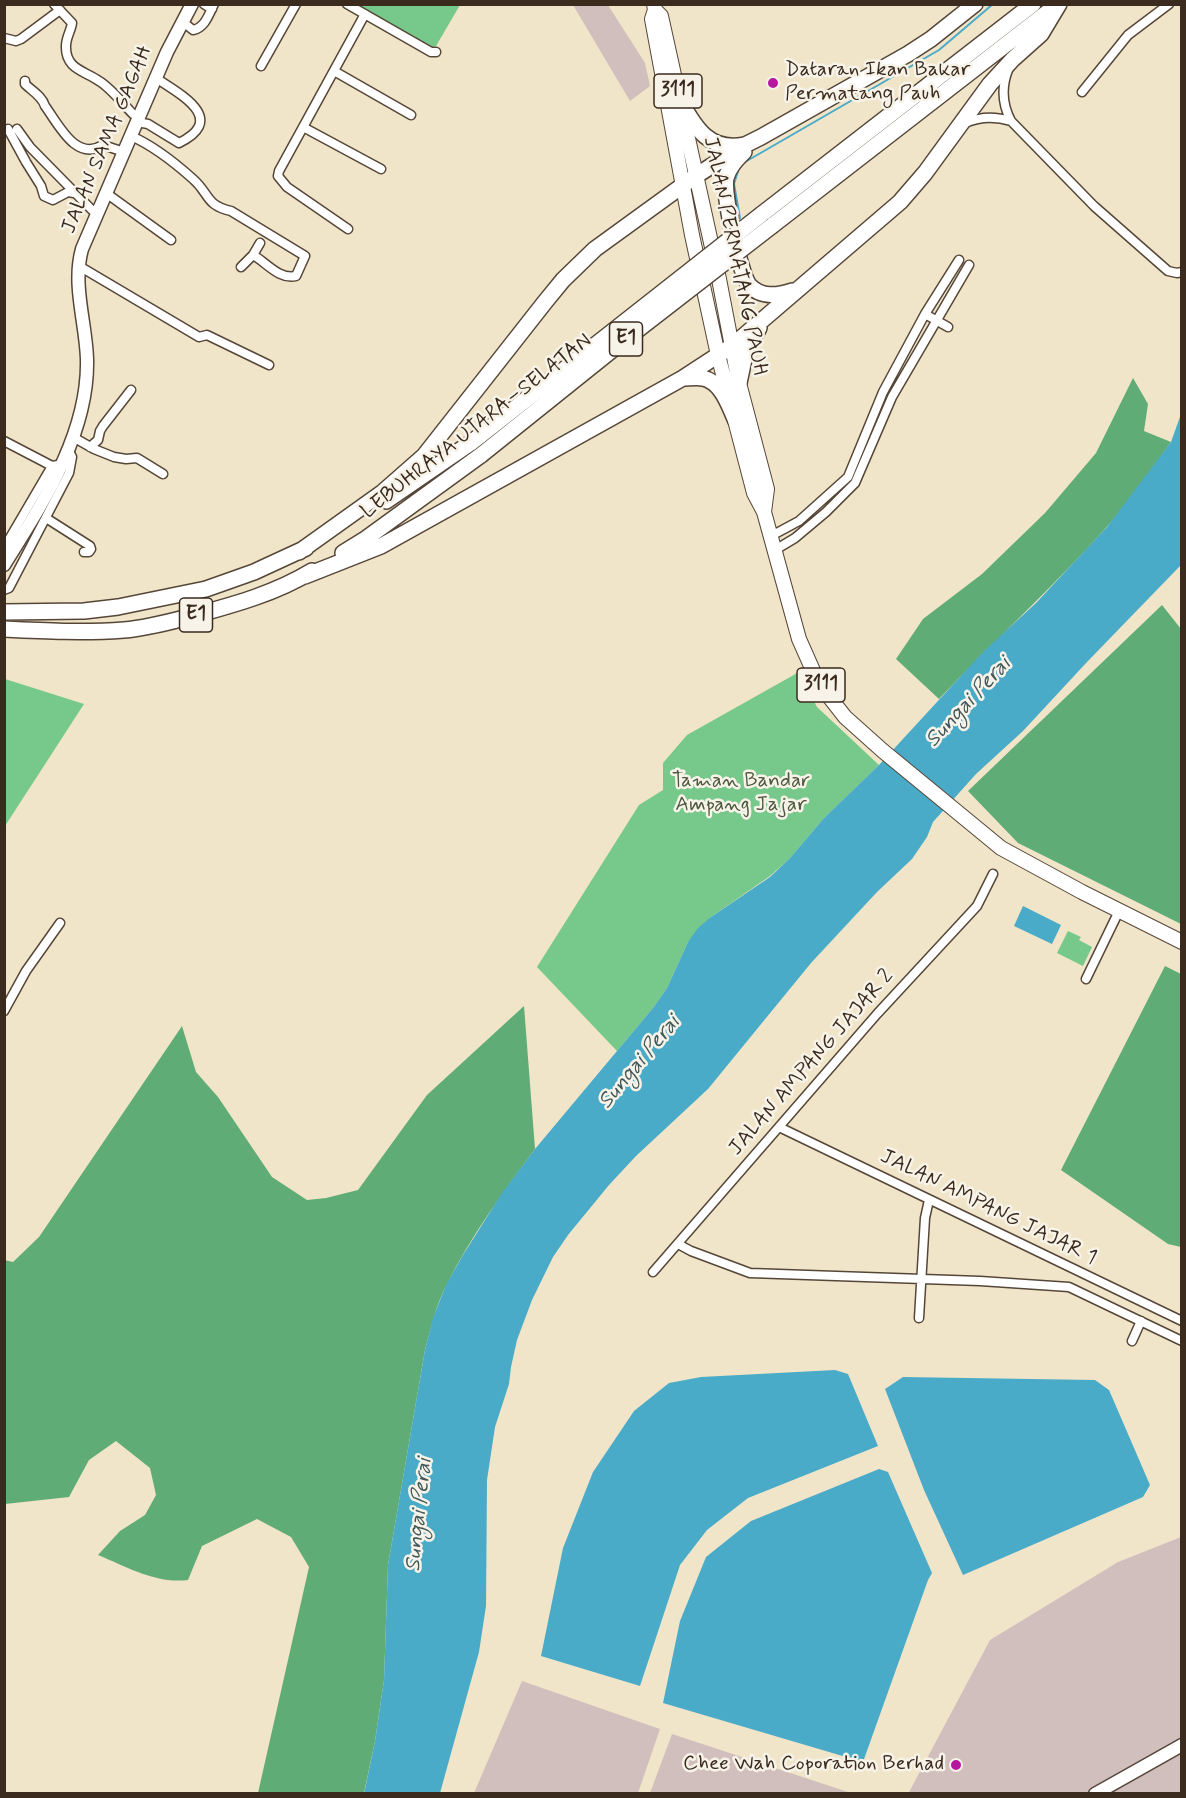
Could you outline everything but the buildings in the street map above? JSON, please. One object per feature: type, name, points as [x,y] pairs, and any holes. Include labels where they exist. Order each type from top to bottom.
[{"type":"highway","points":[[299,552],[383,492],[423,456],[544,302],[595,249],[696,176],[745,145],[900,59],[931,39],[975,4]]},
{"type":"highway","name":"LEBUHRAYA UTARA–SELATAN","points":[[4,629],[81,632],[126,630],[165,624],[239,604],[305,576],[364,540],[481,455],[622,342],[767,219],[1033,4]]},
{"type":"highway","points":[[305,576],[381,546],[683,378],[732,346],[900,202],[925,174],[990,84],[1041,34],[1058,4]]},
{"type":"highway","name":"LEBUHRAYA UTARA–SELATAN","points":[[4,612],[84,611],[118,607],[206,589],[254,573],[355,523],[472,442],[767,219],[1058,4]]},
{"type":"highway","points":[[681,102],[696,126],[711,141],[728,147],[745,145]]},
{"type":"highway","points":[[761,137],[734,162],[726,177],[725,191],[736,243],[743,274],[754,289],[773,296],[795,290]]},
{"type":"highway","points":[[739,383],[746,350],[767,315]]},
{"type":"highway","points":[[683,378],[704,378],[714,384],[723,393],[736,421]]},
{"type":"main road","name":"JALAN PERMATANG PAUH","points":[[654,7],[661,16],[719,279],[739,383],[767,489],[764,512]]},
{"type":"main road","name":"JALAN PERMATANG PAUH","points":[[654,7],[652,19],[682,186],[718,356],[754,493],[764,512],[799,639],[815,675],[846,717],[883,751],[1001,848],[1182,942]]},
{"type":"street","name":"JALAN SAMA GAGAH","points":[[4,565],[54,480],[57,465],[73,437],[87,380],[79,266],[82,249],[167,52],[192,4]]},
{"type":"street","points":[[261,66],[296,4]]},
{"type":"street","points":[[348,4],[431,52],[436,52]]},
{"type":"street","points":[[1082,92],[1128,36],[1168,4]]},
{"type":"street","points":[[183,22],[193,30],[197,30],[202,27],[210,6]]},
{"type":"street","points":[[4,38],[16,41],[21,39],[57,7],[72,23],[65,47],[74,66],[81,73],[100,81],[138,120],[179,143],[195,133],[200,122],[198,112],[193,103],[156,78]]},
{"type":"street","points":[[348,229],[286,187],[278,176],[365,14]]},
{"type":"street","points":[[1013,59],[1005,78],[1003,97],[1011,121],[1094,207],[1121,231],[1168,271],[1182,272]]},
{"type":"street","points":[[334,71],[411,115]]},
{"type":"street","points":[[25,81],[25,84],[44,101],[45,106],[74,145],[89,150],[103,145],[124,152]]},
{"type":"street","points":[[960,126],[981,117],[1011,121]]},
{"type":"street","points":[[303,127],[381,169]]},
{"type":"street","points":[[74,193],[68,192],[53,200],[44,196],[41,186],[26,162],[13,129],[74,193],[98,213]]},
{"type":"street","points":[[131,136],[149,144],[194,180],[212,203],[231,211],[305,256],[296,276],[291,278],[284,276],[254,255]]},
{"type":"street","points":[[106,193],[171,240]]},
{"type":"street","points":[[241,267],[254,255],[260,243]]},
{"type":"street","points":[[773,543],[848,477],[883,392],[925,314],[959,260]]},
{"type":"street","points":[[773,543],[802,531],[826,512],[855,483],[892,397],[969,265]]},
{"type":"street","points":[[79,266],[199,337],[207,335],[269,365]]},
{"type":"street","points":[[925,314],[948,327]]},
{"type":"street","points":[[90,447],[98,440],[100,430],[131,390]]},
{"type":"street","points":[[883,392],[892,397]]},
{"type":"street","points":[[73,437],[114,457],[137,458],[163,474]]},
{"type":"street","points":[[4,441],[57,465],[4,548]]},
{"type":"street","points":[[4,590],[9,588],[69,473],[72,456],[68,449]]},
{"type":"street","points":[[46,518],[90,546],[89,552],[84,552]]},
{"type":"street","name":"JALAN AMPANG JAJAR 2","points":[[653,1272],[877,1014],[977,906],[993,874]]},
{"type":"street","points":[[1086,979],[1119,911]]},
{"type":"street","points":[[4,1011],[26,971],[60,923]]},
{"type":"street","name":"JALAN AMPANG JAJAR 1","points":[[779,1128],[1182,1321]]},
{"type":"street","points":[[919,1318],[925,1218],[930,1200]]},
{"type":"street","points":[[678,1244],[750,1273],[980,1281],[1069,1287],[1182,1341]]},
{"type":"street","points":[[1132,1341],[1141,1321]]},
{"type":"street","points":[[1095,1794],[1182,1745]]},
{"type":"street","points":[[1110,1794],[1133,1772]]},
{"type":"shaded area","points":[[573,5],[608,5],[645,63],[650,86],[630,101]]},
{"type":"shaded area","points":[[1181,1537],[1181,1793],[908,1794],[990,1640],[1118,1562]]},
{"type":"shaded area","points":[[522,1681],[660,1729],[638,1793],[474,1793]]},
{"type":"shaded area","points":[[672,1734],[851,1793],[650,1793]]},
{"type":"green space","points":[[358,5],[460,5],[436,46],[430,48]]},
{"type":"green space","points":[[1133,378],[1148,404],[1144,431],[1171,442],[1105,529],[939,699],[896,659],[923,619],[982,574],[1045,513],[1096,453]]},
{"type":"green space","points":[[1162,605],[1181,629],[1181,924],[1018,843],[968,791]]},
{"type":"green space","name":"Taman Bandar Ampang Jajar","points":[[799,672],[817,707],[879,765],[824,818],[790,858],[770,876],[711,917],[688,942],[667,988],[617,1051],[537,967],[639,805],[663,790],[663,763],[687,735]]},
{"type":"green space","points":[[4,679],[84,704],[5,826]]},
{"type":"green space","points":[[1068,931],[1081,937],[1079,940],[1092,947],[1083,966],[1057,953]]},
{"type":"green space","points":[[1165,966],[1181,974],[1181,1247],[1168,1244],[1061,1170]]},
{"type":"green space","points":[[524,1006],[535,1149],[499,1198],[456,1266],[443,1292],[429,1333],[388,1565],[384,1680],[364,1793],[258,1793],[309,1567],[291,1537],[257,1519],[202,1546],[188,1580],[176,1581],[153,1577],[98,1555],[120,1531],[145,1515],[156,1495],[150,1468],[116,1441],[89,1460],[69,1497],[5,1504],[4,1260],[13,1262],[39,1237],[182,1026],[196,1072],[218,1097],[272,1177],[307,1200],[358,1190],[427,1095]]},
{"type":"water","name":"Sungai Perai","points":[[1181,414],[1181,565],[1023,731],[976,774],[933,822],[927,837],[912,859],[877,892],[811,963],[708,1089],[636,1156],[609,1185],[553,1257],[532,1300],[517,1340],[509,1384],[495,1427],[487,1480],[486,1606],[479,1652],[440,1793],[364,1794],[384,1680],[388,1565],[425,1350],[433,1318],[446,1285],[463,1255],[502,1193],[535,1149],[653,1008],[667,988],[688,942],[698,928],[770,877],[790,858],[824,818],[879,765],[983,652],[1036,603],[1107,527],[1171,442]]},
{"type":"water","points":[[1023,906],[1061,925],[1052,944],[1014,926]]},
{"type":"water","points":[[835,1370],[848,1374],[878,1446],[748,1498],[707,1530],[680,1565],[640,1686],[541,1656],[563,1548],[593,1472],[634,1411],[669,1383],[701,1377]]},
{"type":"water","points":[[903,1377],[1095,1380],[1109,1390],[1150,1485],[1143,1497],[963,1575],[924,1490],[885,1389]]},
{"type":"water","points":[[879,1469],[888,1472],[932,1573],[863,1762],[663,1703],[680,1621],[706,1557],[751,1521]]},
{"type":"waterway","points":[[745,162],[939,50],[993,4]]},
{"type":"waterway","points":[[739,168],[734,184],[740,218]]},
{"type":"place","name":"Dataran Ikan Bakar Permatang Pauh","points":[[773,83]]},
{"type":"place","name":"Chee Wah Coporation Berhad","points":[[956,1765]]}]
